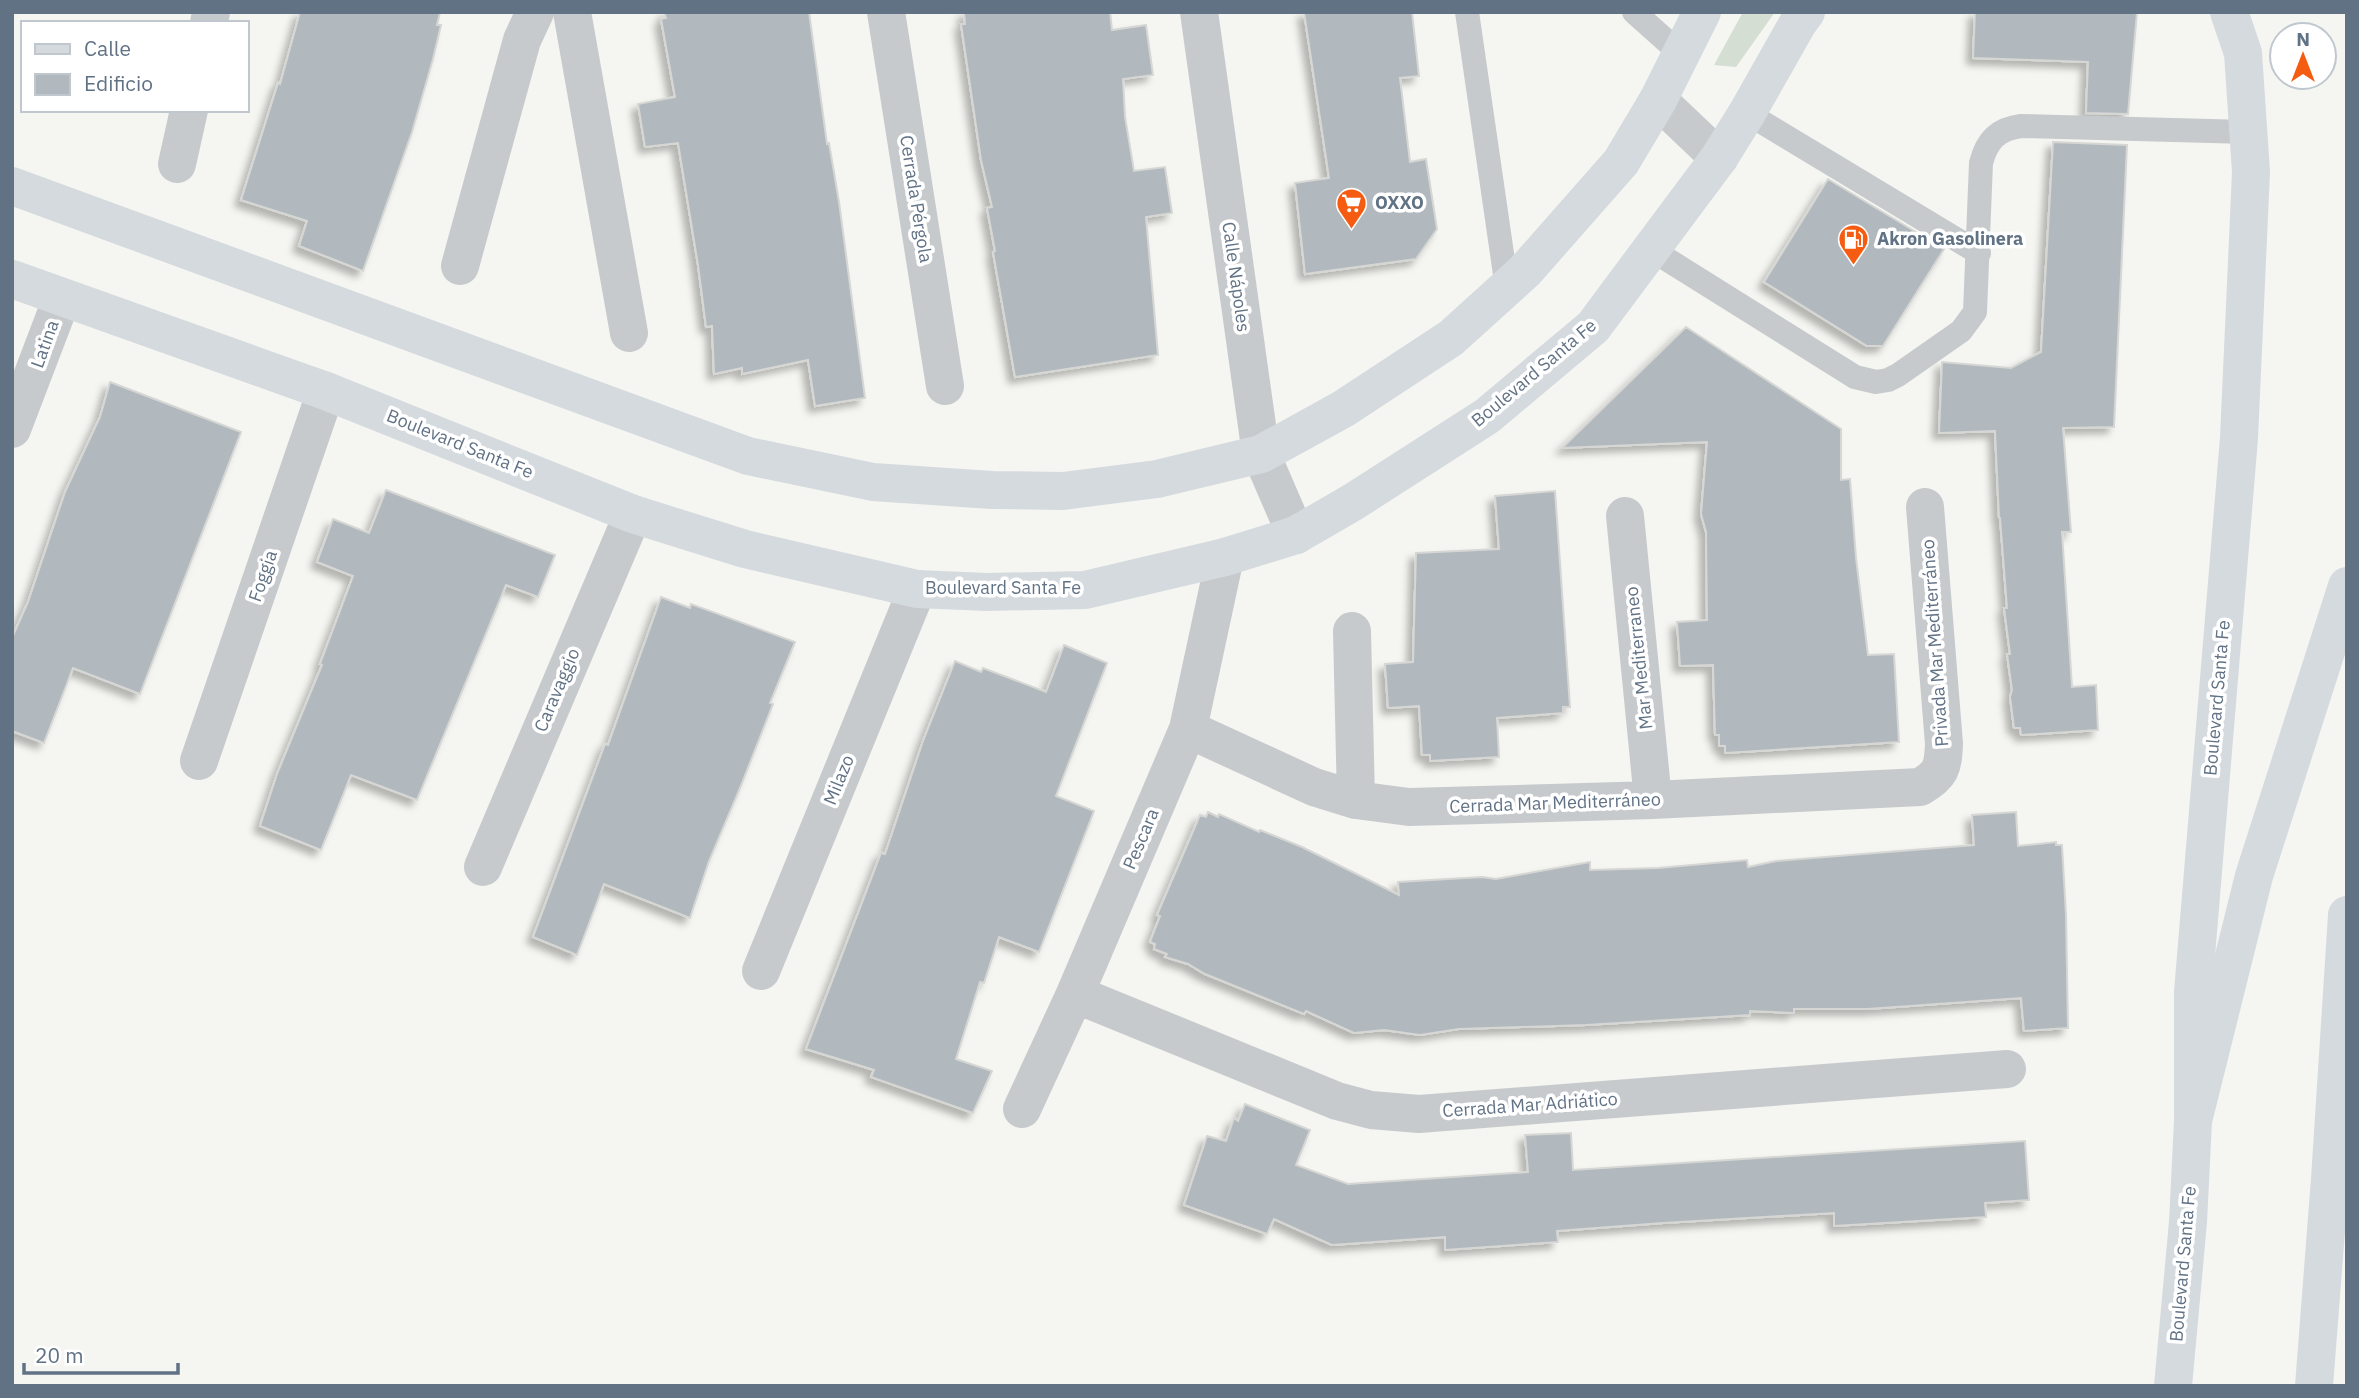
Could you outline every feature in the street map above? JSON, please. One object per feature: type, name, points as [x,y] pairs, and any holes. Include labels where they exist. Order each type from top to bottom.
[{"type":"main road","points":[[12,186],[748,456],[873,482],[992,490],[1063,491],[1157,480],[1261,454],[1343,410],[1451,338],[1525,271],[1621,162],[1658,100],[1702,12]]},
{"type":"main road","name":"Boulevard Santa Fe","points":[[12,279],[326,391],[633,514],[745,549],[917,589],[987,592],[1085,590],[1225,557],[1296,535],[1353,502],[1487,416],[1593,327],[1719,158],[1806,12]]},
{"type":"main road","name":"Boulevard Santa Fe","points":[[2173,1386],[2188,1222],[2193,1121],[2193,992],[2239,439],[2251,172],[2242,53],[2229,12]]},
{"type":"main road","points":[[2193,1121],[2254,876],[2347,586]]},
{"type":"main road","points":[[2314,1386],[2347,915]]},
{"type":"street","points":[[460,266],[522,40],[535,12]]},
{"type":"street","points":[[572,12],[629,333]]},
{"type":"street","name":"Cerrada Pérgola","points":[[887,12],[945,386]]},
{"type":"street","name":"Calle Nápoles","points":[[1199,12],[1261,454],[1296,535]]},
{"type":"street","points":[[1658,100],[1719,158]]},
{"type":"street","points":[[177,164],[189,112]]},
{"type":"street","name":"Latina","points":[[12,429],[62,299]]},
{"type":"street","name":"Foggia","points":[[200,761],[326,391]]},
{"type":"street","name":"Privada Mar Mediterráneo","points":[[1925,507],[1944,744],[1943,763],[1935,778]]},
{"type":"street","name":"Caravaggio","points":[[483,867],[633,514]]},
{"type":"street","name":"Mar Mediterraneo","points":[[1625,516],[1653,800]]},
{"type":"street","name":"Pescara","points":[[1022,1110],[1075,994],[1188,729],[1225,557]]},
{"type":"street","name":"Milazo","points":[[761,971],[917,589]]},
{"type":"street","points":[[1352,631],[1356,800]]},
{"type":"street","name":"Cerrada Mar Mediterráneo","points":[[1188,729],[1314,787],[1356,800],[1409,807],[1900,789],[1920,787],[1935,778]]},
{"type":"street","name":"Cerrada Mar Adriático","points":[[1075,994],[1337,1101],[1371,1110],[1419,1114],[2007,1069]]},
{"type":"lane","points":[[1467,12],[1507,288]]},
{"type":"lane","points":[[1634,12],[1681,54]]},
{"type":"lane","points":[[1747,113],[1979,253]]},
{"type":"lane","points":[[1653,250],[1855,377],[1876,382],[1888,380],[1970,322],[1975,312],[1978,300],[1981,163],[1985,148],[1993,136],[2007,128],[2021,126],[2248,132]]},
{"type":"shaded area","points":[[1743,12],[1775,12],[1736,67],[1714,65]]},
{"type":"building","points":[[300,12],[440,12],[437,25],[441,25],[412,132],[363,271],[299,246],[307,221],[241,200],[278,83],[280,84]]},
{"type":"building","points":[[664,12],[809,12],[827,144],[829,143],[839,202],[865,398],[815,406],[808,360],[742,374],[742,368],[714,374],[712,326],[706,327],[678,143],[645,147],[638,104],[675,97],[661,19],[666,18]]},
{"type":"building","points":[[964,12],[1110,12],[1112,30],[1146,25],[1153,75],[1123,79],[1125,117],[1134,171],[1165,167],[1172,213],[1146,217],[1158,355],[1015,377],[987,208],[992,207],[981,160],[961,24],[965,24]]},
{"type":"building","points":[[1304,12],[1412,12],[1419,76],[1400,78],[1410,162],[1426,159],[1437,229],[1416,259],[1305,274],[1295,183],[1329,178]]},
{"type":"building","points":[[1975,12],[2137,12],[2128,114],[2086,113],[2088,62],[1973,58]]},
{"type":"building","points":[[2053,142],[2127,145],[2114,427],[2063,428],[2071,532],[2062,532],[2072,687],[2096,685],[2098,730],[2021,735],[2020,728],[2014,728],[2010,697],[2012,690],[2007,654],[2010,654],[2004,608],[2007,608],[1995,431],[1939,433],[1942,362],[2011,368],[2041,352]]},
{"type":"building","name":"Akron Gasolinera","points":[[1828,179],[1944,249],[1883,346],[1867,346],[1764,282]]},
{"type":"building","points":[[1686,327],[1841,429],[1841,480],[1850,479],[1868,655],[1894,654],[1899,742],[1725,753],[1725,746],[1719,746],[1719,735],[1715,735],[1713,665],[1680,666],[1677,622],[1707,620],[1706,532],[1701,514],[1707,442],[1562,448]]},
{"type":"building","points":[[110,382],[241,432],[140,694],[73,668],[44,743],[12,731],[12,638],[28,602],[65,492],[100,417]]},
{"type":"building","points":[[386,490],[555,555],[538,597],[506,585],[417,800],[351,775],[321,850],[260,826],[277,774],[322,665],[320,664],[353,576],[317,562],[333,519],[369,533]]},
{"type":"building","points":[[1555,491],[1570,707],[1563,707],[1563,713],[1497,718],[1499,757],[1430,761],[1430,755],[1422,755],[1419,706],[1388,708],[1385,664],[1413,662],[1416,553],[1499,549],[1495,496]]},
{"type":"building","points":[[661,597],[690,608],[691,604],[795,642],[770,703],[773,704],[709,861],[690,918],[604,884],[577,955],[533,937],[605,744],[608,745]]},
{"type":"building","points":[[1064,645],[1107,663],[1056,796],[1094,811],[1039,952],[999,937],[984,983],[980,982],[956,1059],[992,1071],[973,1113],[871,1077],[874,1070],[806,1049],[881,853],[885,854],[923,741],[955,661],[981,672],[983,668],[1046,692]]},
{"type":"building","points":[[1208,812],[1302,847],[1399,895],[1398,882],[1482,877],[1496,879],[1590,862],[1590,870],[1658,868],[1747,860],[1748,867],[1776,861],[1974,845],[1972,815],[2016,812],[2018,846],[2056,842],[2056,845],[2062,845],[2068,1028],[2024,1031],[2021,998],[1868,1009],[1794,1009],[1794,1013],[1750,1011],[1750,1015],[1586,1025],[1459,1029],[1420,1035],[1384,1030],[1354,1033],[1306,1011],[1304,1014],[1205,974],[1188,964],[1165,957],[1167,954],[1154,949],[1155,944],[1150,942],[1160,916],[1157,915],[1200,815],[1206,817]]},
{"type":"building","points":[[1245,1104],[1310,1130],[1296,1165],[1348,1184],[1528,1172],[1525,1135],[1571,1133],[1573,1170],[2025,1141],[2029,1200],[1985,1203],[1986,1217],[1834,1226],[1834,1213],[1557,1231],[1558,1242],[1445,1250],[1445,1237],[1332,1245],[1274,1219],[1267,1234],[1184,1205],[1207,1136],[1226,1141],[1234,1118],[1238,1121]]},
{"type":"place","name":"OXXO","points":[[1352,230]]},
{"type":"place","name":"Akron Gasolinera","points":[[1854,266]]}]
